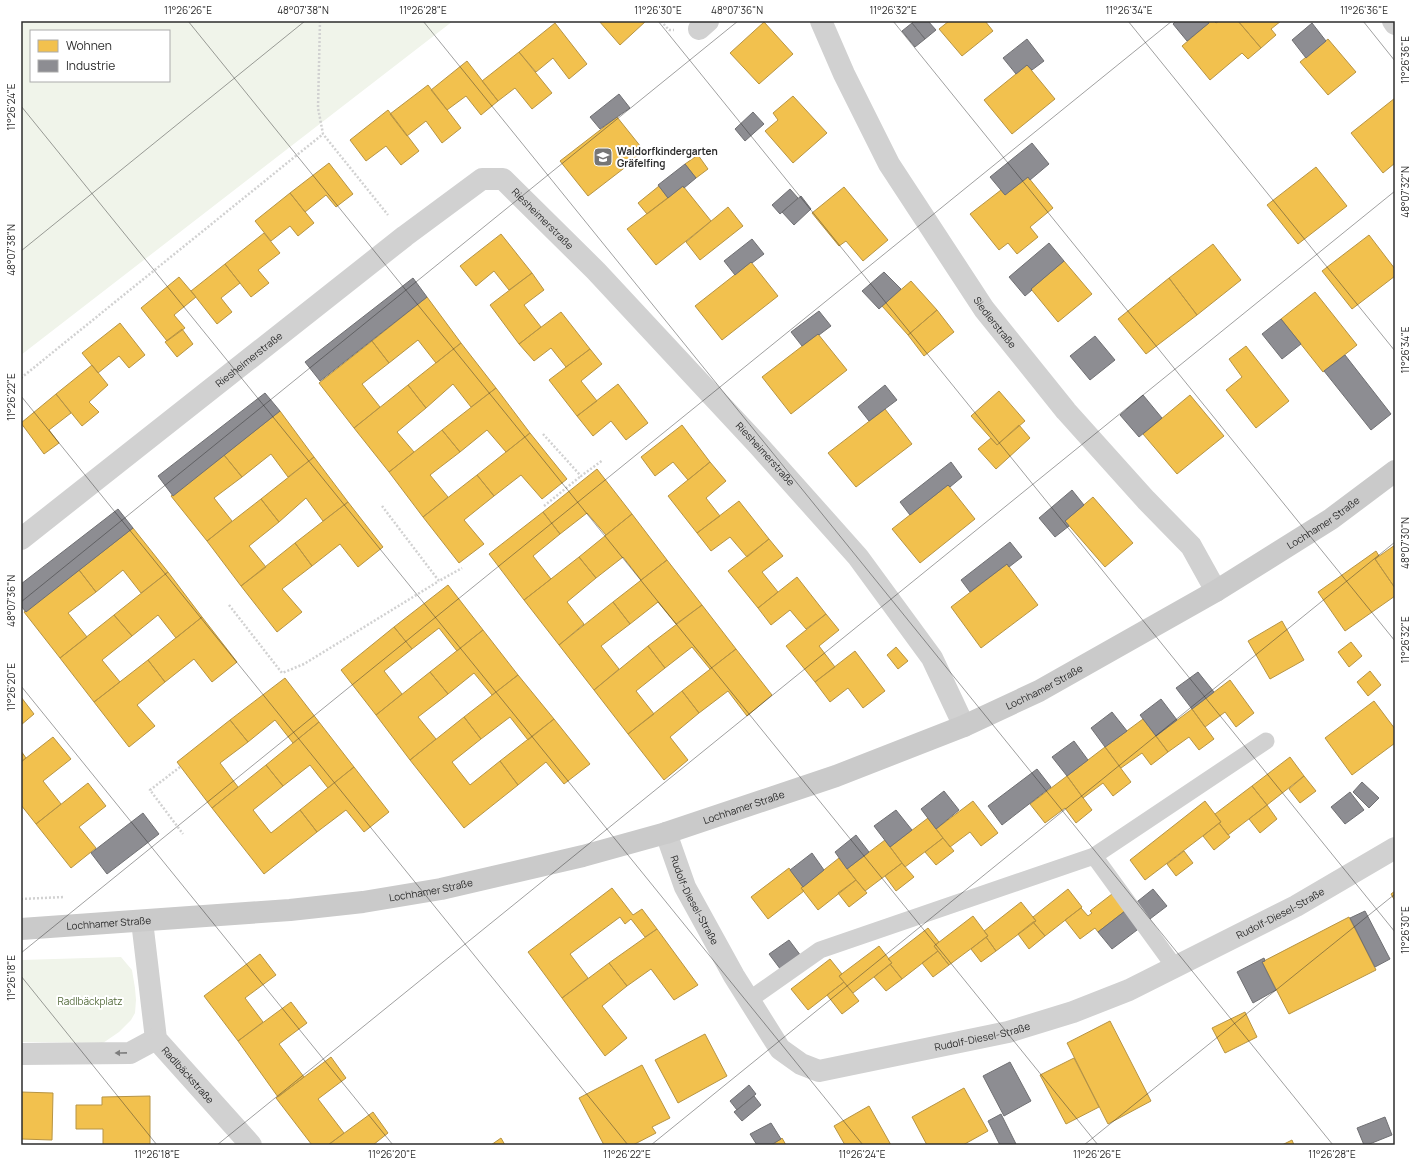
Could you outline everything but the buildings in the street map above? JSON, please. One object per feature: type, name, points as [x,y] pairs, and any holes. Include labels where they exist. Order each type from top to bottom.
[{"type":"street","name":"Siedlerstraße","points":[[821,21],[844,74],[889,164],[984,309],[1066,411],[1146,500],[1191,546],[1216,591]]},
{"type":"street","name":"Riesheimerstraße","points":[[21,540],[405,236],[482,179],[503,179],[596,271],[759,446],[858,557],[932,658],[964,726]]},
{"type":"street","name":"Lochhamer Straße","points":[[21,929],[290,910],[363,902],[441,889],[583,856],[666,833],[836,776],[964,726],[1039,691],[1216,591],[1330,520],[1395,471]]},
{"type":"street","name":"Rudolf-Diesel-Straße","points":[[666,833],[685,887],[734,976],[780,1049],[801,1064],[819,1071],[1008,1032],[1073,1012],[1129,990],[1174,966],[1296,906],[1395,848]]},
{"type":"street","name":"Radlbäckstraße","points":[[142,921],[156,1039],[251,1145]]},
{"type":"street","points":[[21,1054],[130,1053],[156,1039]]},
{"type":"lane","points":[[749,1000],[820,950],[1094,856],[1266,741]]},
{"type":"lane","points":[[1094,856],[1174,966]]},
{"type":"path","points":[[320,21],[318,108],[322,134],[405,236]]},
{"type":"path","points":[[21,378],[322,134]]},
{"type":"path","points":[[543,434],[581,476]]},
{"type":"path","points":[[544,506],[603,460]]},
{"type":"path","points":[[382,506],[439,581]]},
{"type":"path","points":[[228,605],[282,673],[304,664],[462,568]]},
{"type":"path","points":[[180,767],[150,790],[183,834]]},
{"type":"path","points":[[21,899],[66,897]]},
{"type":"green space","points":[[21,21],[453,21],[21,355]]},
{"type":"green space","name":"Radlbäckplatz","points":[[121,957],[132,970],[136,1000],[135,1013],[131,1020],[119,1032],[103,1043],[21,1042],[21,960]]},
{"type":"place","name":"Waldorfkindergarten Gräfelfing","points":[[603,157]]}]
